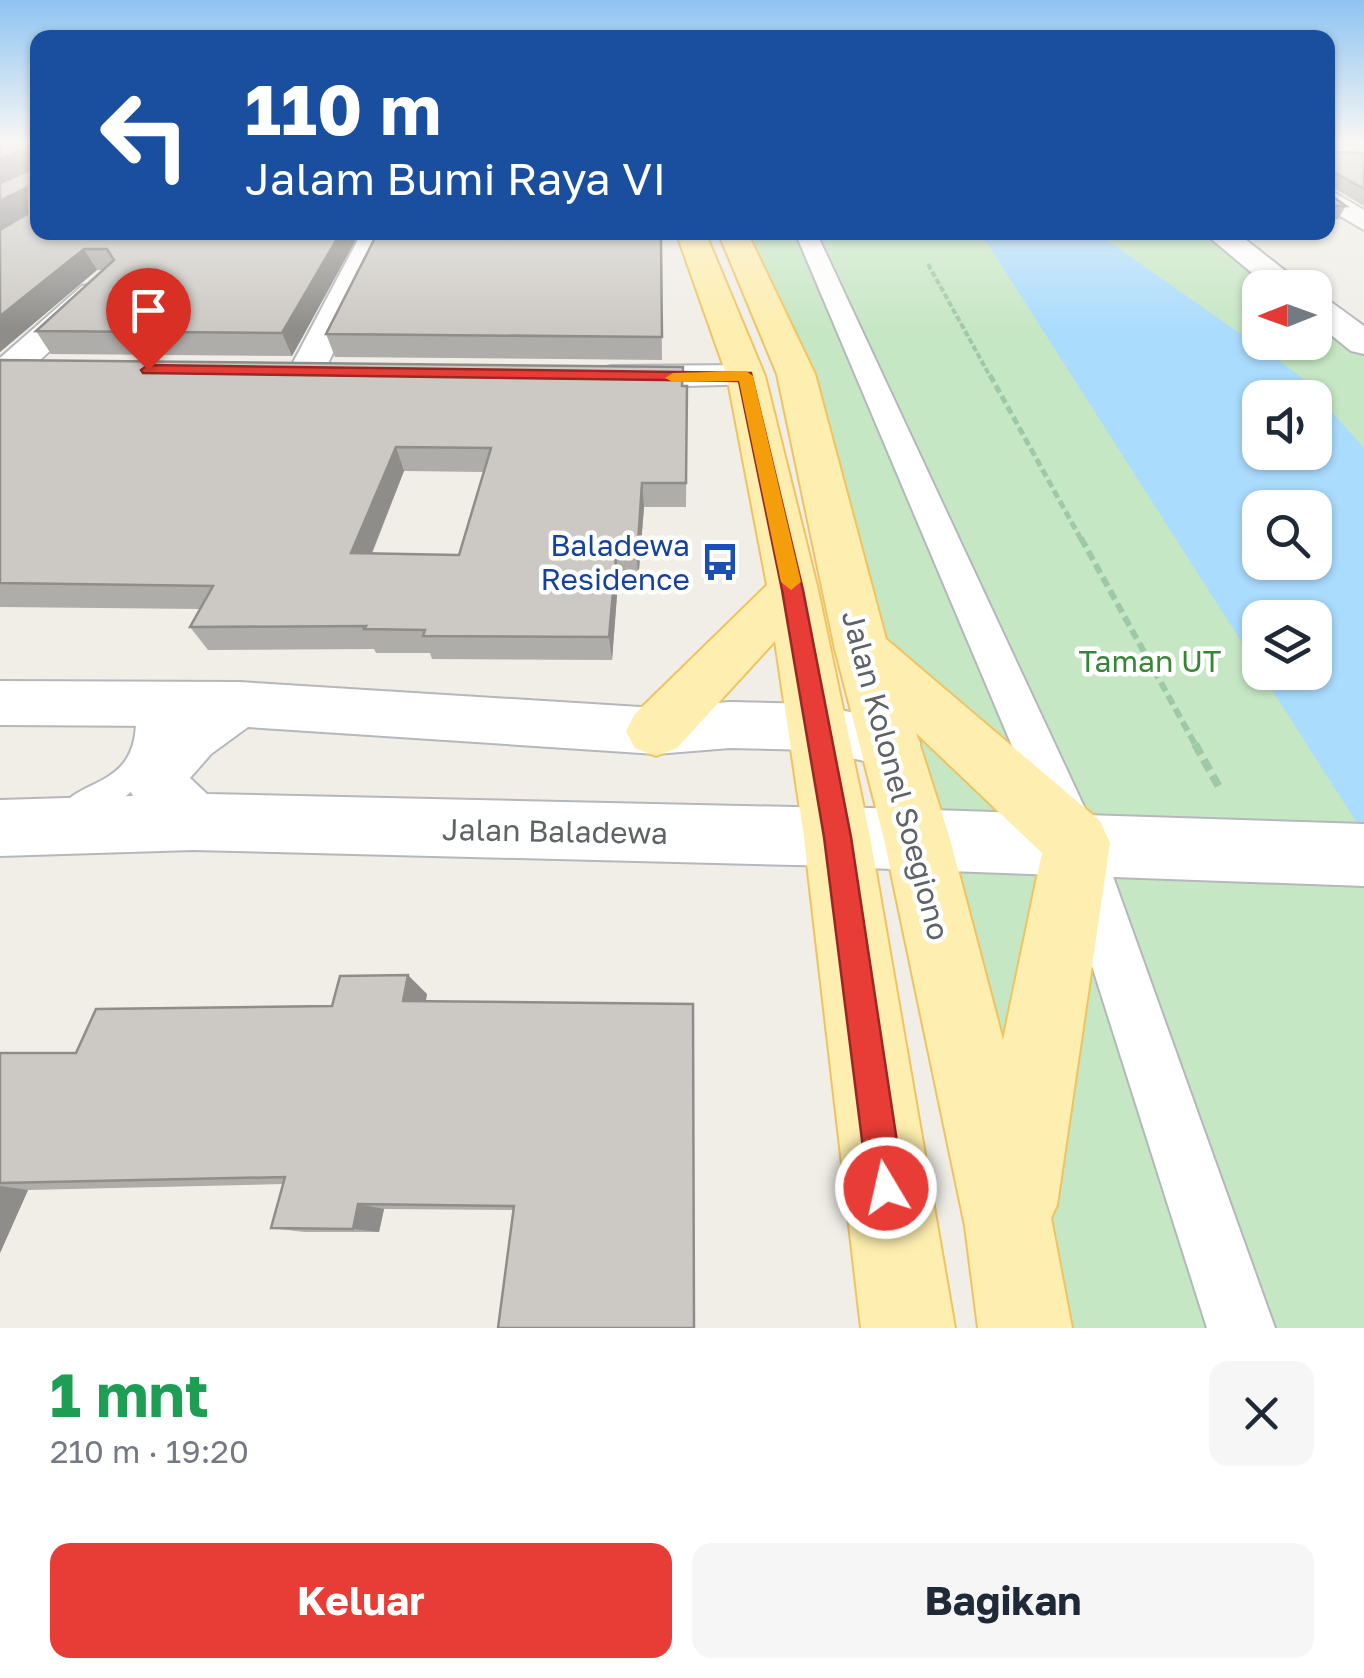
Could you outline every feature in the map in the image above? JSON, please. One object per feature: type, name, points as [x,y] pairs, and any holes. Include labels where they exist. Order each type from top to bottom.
[{"type":"main road","name":"Jalan Kolonel Soegiono","points":[[693,240],[746,376],[793,590],[837,837],[908,1328]]},
{"type":"main road","name":"Jalan Kolonel Soegiono","points":[[736,240],[796,374],[862,649],[917,839],[1009,1226],[1025,1328]]},
{"type":"main road","points":[[656,731],[793,590]]},
{"type":"main road","points":[[862,649],[1090,844],[1009,1226]]},
{"type":"street","points":[[1340,205],[1364,222]]},
{"type":"street","points":[[306,372],[372,240]]},
{"type":"street","points":[[808,240],[1090,844],[1241,1328]]},
{"type":"street","points":[[1228,240],[1267,270]]},
{"type":"street","points":[[4,368],[108,280]]},
{"type":"street","points":[[1332,319],[1364,343]]},
{"type":"street","points":[[4,368],[68,369]]},
{"type":"street","points":[[267,371],[345,372]]},
{"type":"street","points":[[578,376],[746,376]]},
{"type":"street","points":[[0,703],[239,704],[656,731],[730,725],[815,727],[891,742]]},
{"type":"street","points":[[193,822],[157,784],[161,773],[185,738],[239,704]]},
{"type":"street","name":"Jalan Baladewa","points":[[18,828],[193,822],[1090,844],[1364,856]]},
{"type":"lane","points":[[18,828],[100,798],[141,764],[151,737],[149,714],[132,704]]},
{"type":"path","points":[[928,264],[1222,793]]},
{"type":"green space","name":"Taman UT","points":[[735,240],[1225,240],[1266,270],[1242,270],[1242,360],[1332,360],[1332,323],[1364,350],[1364,1328],[1251,1328],[1083,854],[1310,854],[1101,841],[1072,844],[1240,1328],[1020,1328],[989,1145],[917,839],[862,649],[796,374]]},
{"type":"water","points":[[983,240],[1107,240],[1242,335],[1242,360],[1277,360],[1300,376],[1304,380],[1242,380],[1242,470],[1332,470],[1332,412],[1364,448],[1364,834],[1272,690],[1332,690],[1332,600],[1242,600],[1242,643]]},
{"type":"building","points":[[27,205],[30,205],[30,240],[336,240],[282,333],[36,331],[114,260],[107,249],[84,249],[0,316],[0,230],[27,214]]},
{"type":"building","points":[[374,240],[661,240],[662,337],[326,334]]},
{"type":"building","points":[[0,360],[683,367],[682,386],[687,386],[686,483],[642,483],[637,558],[616,558],[609,637],[423,636],[425,630],[364,629],[366,626],[190,627],[213,586],[0,583]],"holes":[[[396,447],[491,448],[459,555],[351,553]]]},
{"type":"building","points":[[408,975],[403,1001],[693,1004],[694,1328],[498,1328],[514,1206],[358,1204],[353,1229],[271,1228],[285,1177],[0,1183],[0,1053],[76,1053],[96,1009],[332,1006],[340,976]]},
{"type":"slow traffic","points":[[673,378],[746,376],[791,582]]},
{"type":"place","name":"Baladewa Residence","points":[[720,562]]},
{"type":"route","points":[[148,370],[746,376],[793,590],[837,837],[886,1188]]}]
